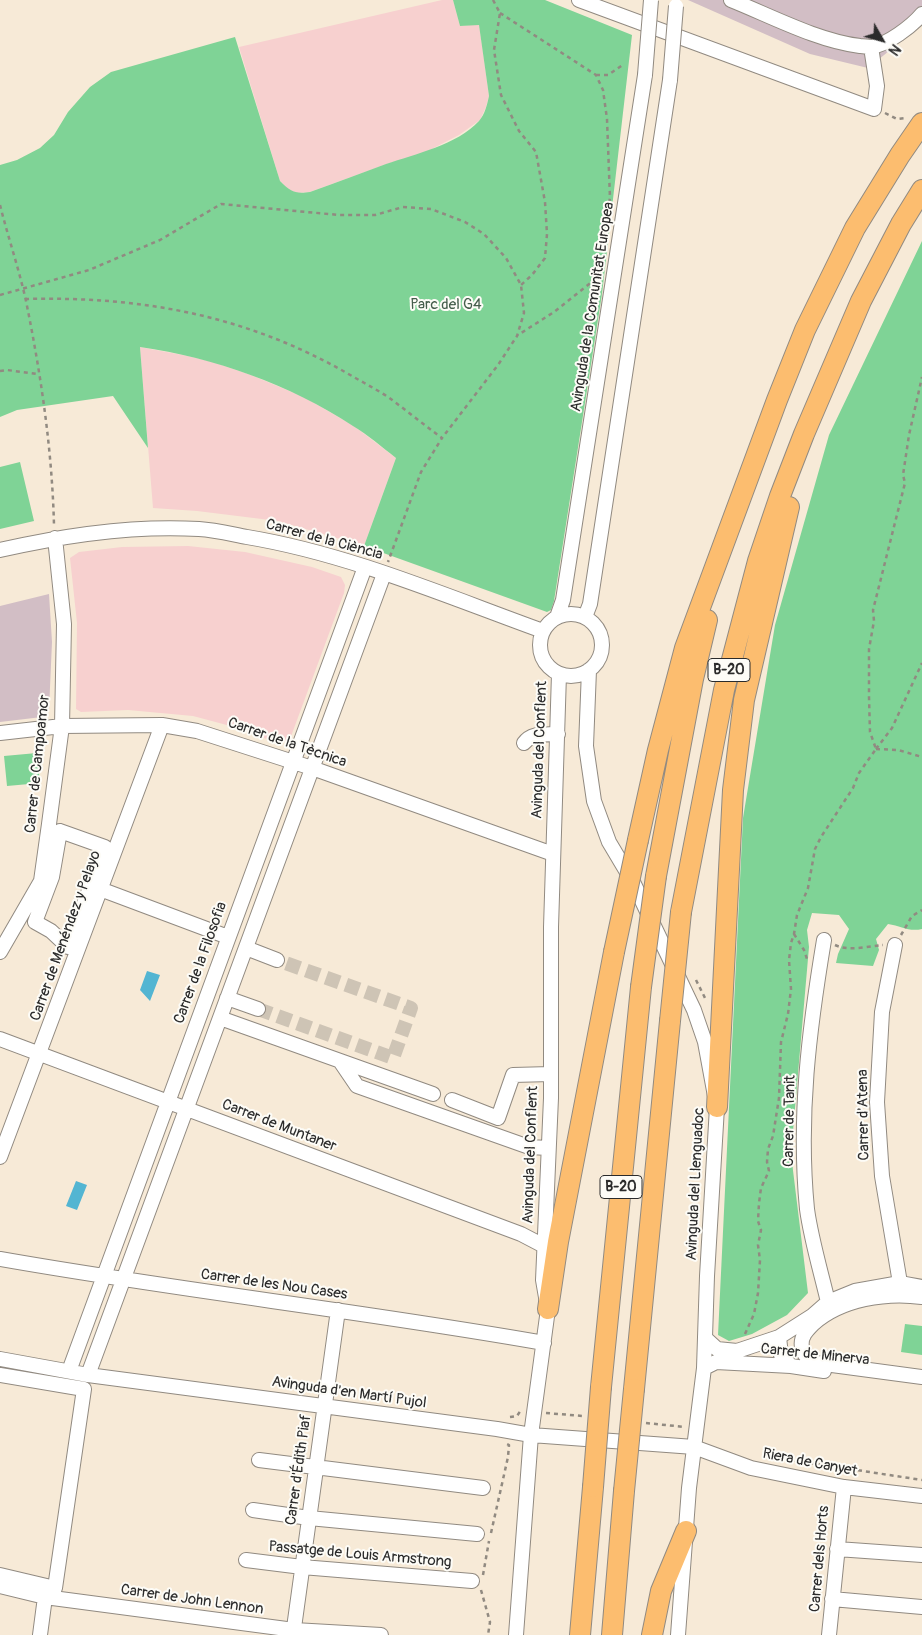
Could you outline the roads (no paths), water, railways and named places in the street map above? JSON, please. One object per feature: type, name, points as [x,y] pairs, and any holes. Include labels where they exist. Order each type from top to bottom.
[{"type":"highway","name":"B-20","points":[[580,1635],[601,1387],[641,987],[656,876],[693,679],[728,535],[777,400],[805,330],[855,228],[922,123]]},
{"type":"highway","name":"B-20","points":[[612,1635],[624,1491],[681,912],[724,690],[758,561],[804,434],[861,301],[881,260],[922,190]]},
{"type":"highway","points":[[717,1107],[733,790],[744,700],[794,486],[804,434]]},
{"type":"highway","points":[[548,1309],[558,1242],[614,952],[658,750],[685,648],[728,535]]},
{"type":"highway","points":[[652,1635],[662,1591],[686,1531]]},
{"type":"street","points":[[580,0],[874,109],[877,86],[871,47]]},
{"type":"street","name":"Avinguda de la Comunitat Europea","points":[[557,617],[563,600],[645,75],[651,0]]},
{"type":"street","points":[[731,0],[843,44],[871,47],[888,41],[914,23],[922,14]]},
{"type":"street","points":[[585,617],[590,604],[670,80],[677,3]]},
{"type":"street","name":"Carrer de la Ciència","points":[[0,550],[55,538],[135,528],[201,529],[284,543],[365,566],[543,631]]},
{"type":"street","name":"Carrer de Campoamor","points":[[0,952],[41,881],[62,726],[64,624],[55,538]]},
{"type":"street","name":"Carrer de la Filosofia","points":[[69,1371],[365,566]]},
{"type":"street","points":[[88,1374],[384,574]]},
{"type":"street","points":[[566,614],[585,617],[599,631],[602,642],[599,658],[589,670],[581,674],[571,676],[559,674],[552,670],[542,657],[540,644],[543,631],[557,617],[566,614]]},
{"type":"street","name":"Avinguda del Llenguadoc","points":[[589,670],[586,746],[594,801],[610,842],[634,884],[694,1010],[704,1042],[717,1107],[704,1368],[688,1488],[678,1635]]},
{"type":"street","name":"Avinguda del Conflent","points":[[516,1635],[531,1435],[548,1309],[543,1280],[551,1074],[551,951],[559,674]]},
{"type":"street","name":"Carrer de la Tècnica","points":[[0,733],[62,726],[162,726],[197,730],[312,768],[553,854]]},
{"type":"street","name":"Carrer de Menéndez y Pelayo","points":[[0,1157],[162,726]]},
{"type":"street","points":[[524,744],[533,735],[558,734]]},
{"type":"street","points":[[60,831],[105,847],[68,947],[51,931],[35,922],[52,876],[60,831]]},
{"type":"street","points":[[100,889],[228,937]]},
{"type":"street","name":"Carrer de Tanit","points":[[824,940],[807,1060],[802,1139],[808,1211],[828,1302]]},
{"type":"street","name":"Carrer d'Atena","points":[[895,945],[882,1012],[877,1102],[882,1176],[900,1284]]},
{"type":"street","points":[[246,948],[277,960]]},
{"type":"street","points":[[227,998],[258,1009]]},
{"type":"street","points":[[220,1018],[433,1094]]},
{"type":"street","name":"Carrer de Muntaner","points":[[0,1039],[521,1234],[544,1246]]},
{"type":"street","points":[[340,1061],[357,1086],[529,1147],[548,1148]]},
{"type":"street","points":[[452,1100],[498,1118],[513,1075],[551,1074]]},
{"type":"street","name":"Carrer de les Nou Cases","points":[[0,1259],[102,1277],[338,1310],[544,1343]]},
{"type":"street","points":[[705,1338],[717,1349],[736,1351],[780,1337],[812,1316],[828,1302],[855,1291],[900,1284],[922,1287]]},
{"type":"street","points":[[922,1297],[884,1297],[865,1300],[838,1308],[820,1318],[807,1329],[802,1342],[802,1348],[807,1357],[817,1363],[922,1377]]},
{"type":"street","name":"Carrer d'Édith Piaf","points":[[293,1633],[338,1310]]},
{"type":"street","points":[[791,1366],[796,1339],[812,1316]]},
{"type":"street","points":[[780,1337],[781,1354],[791,1366]]},
{"type":"street","name":"Avinguda d'en Martí Pujol","points":[[0,1359],[88,1374],[531,1435],[694,1447]]},
{"type":"street","name":"Carrer de Minerva","points":[[704,1368],[716,1362],[791,1366],[922,1384]]},
{"type":"street","points":[[0,1375],[84,1389],[55,1588],[0,1575]]},
{"type":"street","name":"Riera de Canyet","points":[[694,1447],[751,1468],[844,1487],[922,1496]]},
{"type":"street","points":[[260,1460],[483,1488]]},
{"type":"street","name":"Carrer dels Horts","points":[[829,1635],[844,1487]]},
{"type":"street","points":[[253,1510],[309,1518],[477,1534]]},
{"type":"street","points":[[837,1549],[922,1556]]},
{"type":"street","name":"Passatge de Louis Armstrong","points":[[246,1560],[302,1567],[472,1581]]},
{"type":"street","name":"Carrer de John Lennon","points":[[0,1586],[45,1597],[293,1633],[381,1635]]},
{"type":"street","points":[[40,1635],[45,1597]]},
{"type":"street","points":[[832,1599],[922,1607]]},
{"type":"water","points":[[147,971],[160,975],[150,1001],[140,990]]},
{"type":"water","points":[[76,1181],[87,1185],[77,1210],[66,1206]]},
{"type":"tunnel","points":[[258,1009],[393,1058],[411,1008],[277,960]]},
{"type":"park label","name":"Parc del G4","points":[[446,305]]}]
